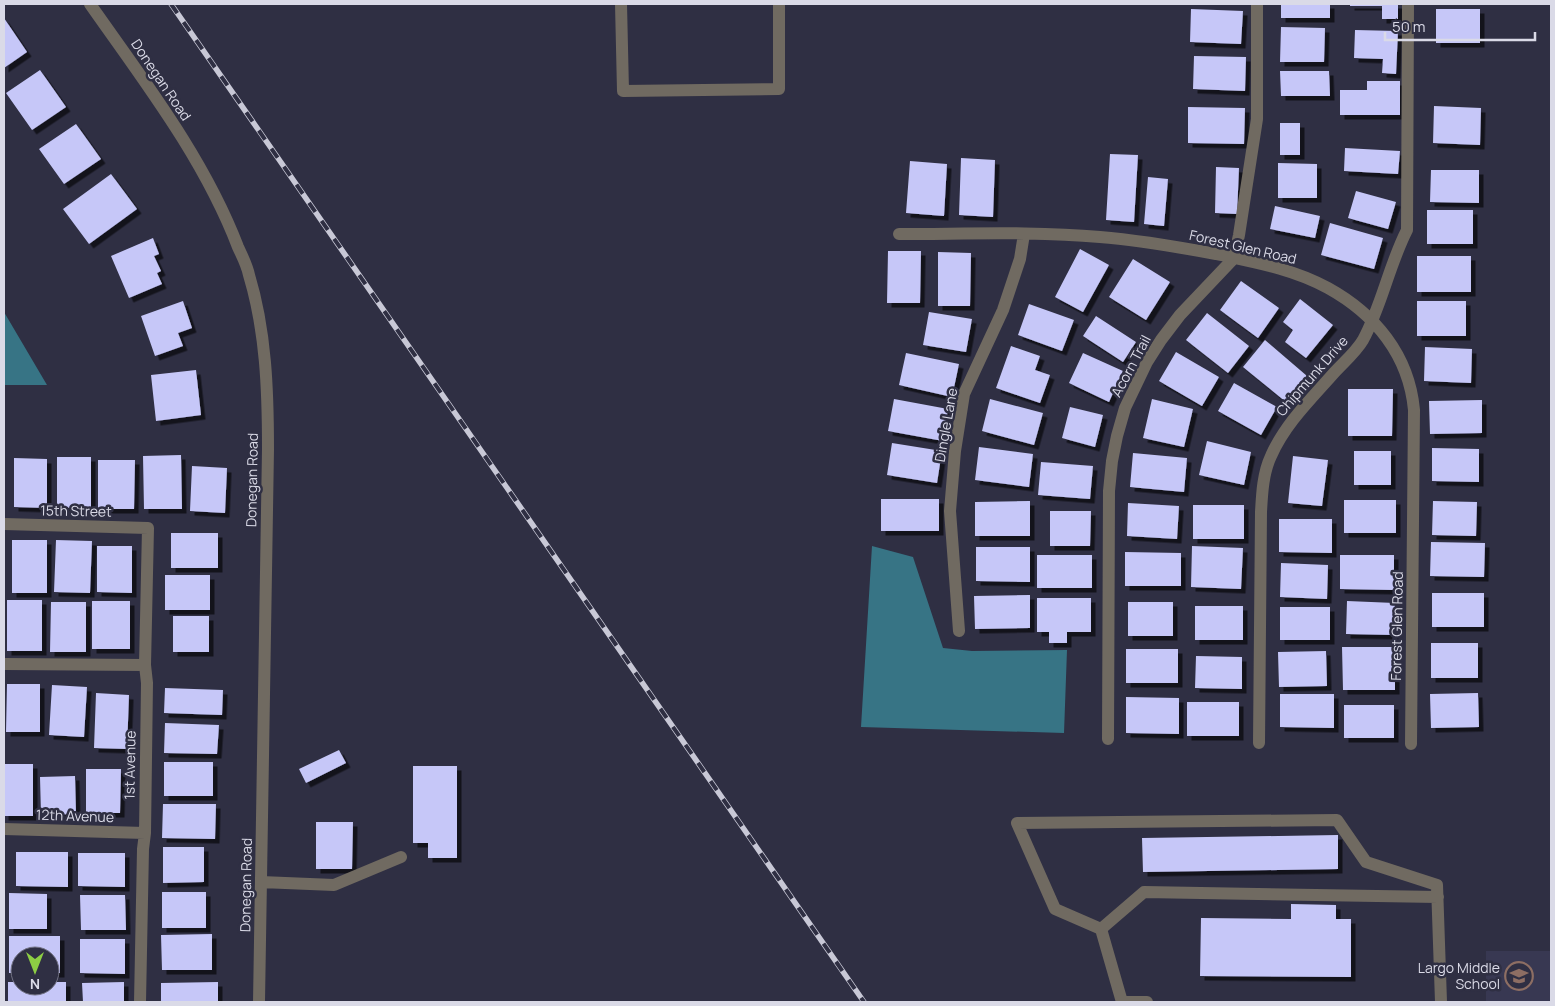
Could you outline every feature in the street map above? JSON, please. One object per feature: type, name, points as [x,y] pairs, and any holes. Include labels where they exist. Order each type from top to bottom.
[{"type":"street","name":"Donegan Road","points":[[90,4],[200,165],[229,222],[249,275],[261,328],[268,397],[268,449],[259,1002]]},
{"type":"street","points":[[621,4],[623,91],[779,89],[779,4]]},
{"type":"street","points":[[1234,258],[1257,119],[1257,4]]},
{"type":"street","name":"Chipmunk Drive","points":[[1259,743],[1262,489],[1271,456],[1282,435],[1362,341],[1372,320],[1398,248],[1407,230],[1408,4]]},
{"type":"street","name":"Forest Glen Road","points":[[899,234],[1062,234],[1101,237],[1183,248],[1258,263],[1305,277],[1347,300],[1372,320],[1394,349],[1402,364],[1412,394],[1414,420],[1411,744]]},
{"type":"street","name":"Dingle Lane","points":[[959,632],[950,510],[955,451],[964,394],[1013,284],[1024,234]]},
{"type":"street","name":"Acorn Trail","points":[[1108,739],[1108,521],[1110,481],[1117,436],[1133,388],[1161,340],[1180,315],[1234,258]]},
{"type":"street","name":"15th Street","points":[[4,524],[148,528]]},
{"type":"street","name":"1st Avenue","points":[[140,1002],[143,849],[145,833],[147,683],[145,665],[148,528]]},
{"type":"street","points":[[4,664],[145,665]]},
{"type":"street","points":[[1102,929],[1055,909],[1017,823],[1337,820],[1366,862],[1437,885],[1441,1002]]},
{"type":"street","name":"12th Avenue","points":[[4,828],[145,833]]},
{"type":"street","points":[[261,882],[334,885],[401,857]]},
{"type":"street","points":[[1102,929],[1144,892],[1438,897]]},
{"type":"street","points":[[1102,929],[1122,1002],[1147,1002]]},
{"type":"shaded area","points":[[4,312],[47,385],[4,385]]},
{"type":"shaded area","points":[[872,546],[913,557],[943,648],[972,651],[1067,650],[1064,733],[861,727]]},
{"type":"shaded area","name":"Largo Middle School","points":[[1486,951],[1551,951],[1551,1002],[1486,1002]]},
{"type":"building","points":[[1281,4],[1330,4],[1330,18],[1281,18]]},
{"type":"building","points":[[1350,4],[1398,4],[1398,19],[1382,19],[1382,6],[1350,6]]},
{"type":"building","points":[[1191,9],[1243,11],[1241,44],[1190,42]]},
{"type":"building","points":[[1436,9],[1480,9],[1480,43],[1436,43]]},
{"type":"building","points":[[4,18],[27,52],[4,68]]},
{"type":"building","points":[[1281,27],[1325,28],[1324,62],[1280,62]]},
{"type":"building","points":[[1355,30],[1398,31],[1396,74],[1382,73],[1383,59],[1354,58]]},
{"type":"building","points":[[1194,56],[1246,57],[1245,91],[1193,89]]},
{"type":"building","points":[[40,70],[66,107],[32,130],[6,93]]},
{"type":"building","points":[[1280,71],[1329,71],[1330,96],[1281,96]]},
{"type":"building","points":[[1367,81],[1400,81],[1400,115],[1340,115],[1340,90],[1367,90]]},
{"type":"building","points":[[1434,106],[1481,108],[1480,145],[1433,143]]},
{"type":"building","points":[[1188,107],[1245,108],[1244,144],[1188,143]]},
{"type":"building","points":[[1280,123],[1300,123],[1300,155],[1280,155]]},
{"type":"building","points":[[76,124],[101,159],[64,184],[39,149]]},
{"type":"building","points":[[1345,148],[1400,151],[1398,174],[1344,171]]},
{"type":"building","points":[[1110,154],[1138,155],[1134,222],[1106,220]]},
{"type":"building","points":[[961,158],[995,160],[993,217],[959,215]]},
{"type":"building","points":[[910,161],[947,164],[944,216],[906,213]]},
{"type":"building","points":[[1278,163],[1317,164],[1317,198],[1278,198]]},
{"type":"building","points":[[1216,167],[1239,168],[1237,214],[1215,213]]},
{"type":"building","points":[[1431,170],[1479,170],[1479,203],[1430,202]]},
{"type":"building","points":[[111,174],[137,209],[89,244],[63,209]]},
{"type":"building","points":[[1148,177],[1168,179],[1164,226],[1144,224]]},
{"type":"building","points":[[1356,191],[1396,202],[1388,229],[1348,218]]},
{"type":"building","points":[[1275,206],[1320,216],[1315,238],[1270,229]]},
{"type":"building","points":[[1427,210],[1473,210],[1473,244],[1427,244]]},
{"type":"building","points":[[1330,223],[1383,238],[1374,269],[1321,255]]},
{"type":"building","points":[[153,238],[159,254],[154,256],[161,271],[157,273],[162,284],[129,298],[111,256]]},
{"type":"building","points":[[1080,249],[1109,265],[1083,312],[1055,297]]},
{"type":"building","points":[[888,251],[921,251],[920,303],[887,303]]},
{"type":"building","points":[[938,252],[971,253],[970,306],[938,306]]},
{"type":"building","points":[[1417,256],[1471,256],[1471,292],[1417,292]]},
{"type":"building","points":[[1133,259],[1170,282],[1146,320],[1109,297]]},
{"type":"building","points":[[1241,281],[1279,308],[1258,338],[1220,310]]},
{"type":"building","points":[[1300,299],[1333,325],[1306,358],[1285,342],[1293,330],[1283,322]]},
{"type":"building","points":[[183,301],[192,328],[178,333],[183,346],[155,356],[141,316]]},
{"type":"building","points":[[1417,301],[1466,301],[1466,336],[1417,336]]},
{"type":"building","points":[[1029,304],[1074,320],[1062,351],[1018,335]]},
{"type":"building","points":[[929,312],[972,319],[966,352],[923,345]]},
{"type":"building","points":[[1207,313],[1249,346],[1228,373],[1186,340]]},
{"type":"building","points":[[1096,316],[1136,342],[1123,362],[1083,336]]},
{"type":"building","points":[[1265,340],[1307,376],[1286,402],[1243,367]]},
{"type":"building","points":[[1011,346],[1040,356],[1035,370],[1050,375],[1040,403],[996,388]]},
{"type":"building","points":[[1425,347],[1472,349],[1471,383],[1424,381]]},
{"type":"building","points":[[1176,352],[1219,377],[1202,406],[1159,381]]},
{"type":"building","points":[[906,353],[959,364],[952,397],[899,385]]},
{"type":"building","points":[[1083,353],[1123,371],[1109,402],[1069,383]]},
{"type":"building","points":[[196,370],[201,415],[156,421],[151,375]]},
{"type":"building","points":[[1234,383],[1277,407],[1261,435],[1218,411]]},
{"type":"building","points":[[1348,389],[1393,389],[1392,436],[1348,436]]},
{"type":"building","points":[[894,399],[948,409],[943,441],[888,431]]},
{"type":"building","points":[[990,399],[1043,413],[1034,445],[982,431]]},
{"type":"building","points":[[1152,399],[1193,409],[1184,447],[1143,438]]},
{"type":"building","points":[[1482,400],[1482,433],[1430,434],[1429,401]]},
{"type":"building","points":[[1070,407],[1103,415],[1095,447],[1062,438]]},
{"type":"building","points":[[1207,441],[1251,452],[1244,485],[1199,475]]},
{"type":"building","points":[[892,443],[942,451],[937,483],[887,475]]},
{"type":"building","points":[[979,447],[1033,454],[1029,487],[975,480]]},
{"type":"building","points":[[1432,448],[1479,449],[1479,482],[1432,481]]},
{"type":"building","points":[[1354,451],[1391,451],[1391,485],[1354,485]]},
{"type":"building","points":[[1133,453],[1187,458],[1184,492],[1130,487]]},
{"type":"building","points":[[181,455],[182,509],[144,509],[143,456]]},
{"type":"building","points":[[1293,456],[1328,460],[1322,506],[1288,503]]},
{"type":"building","points":[[57,457],[91,457],[91,508],[57,508]]},
{"type":"building","points":[[14,458],[47,459],[47,508],[14,507]]},
{"type":"building","points":[[98,460],[135,460],[134,509],[98,509]]},
{"type":"building","points":[[1041,462],[1093,466],[1090,499],[1038,495]]},
{"type":"building","points":[[192,466],[227,468],[225,513],[190,511]]},
{"type":"building","points":[[881,499],[939,499],[939,531],[881,531]]},
{"type":"building","points":[[1344,500],[1396,500],[1396,533],[1344,533]]},
{"type":"building","points":[[1030,501],[1030,536],[975,536],[975,502]]},
{"type":"building","points":[[1433,501],[1477,502],[1476,536],[1432,535]]},
{"type":"building","points":[[1128,503],[1179,506],[1177,539],[1127,536]]},
{"type":"building","points":[[1193,505],[1244,505],[1244,539],[1193,539]]},
{"type":"building","points":[[1050,511],[1091,511],[1090,546],[1050,546]]},
{"type":"building","points":[[1279,519],[1332,519],[1332,553],[1279,552]]},
{"type":"building","points":[[171,533],[218,533],[218,568],[171,568]]},
{"type":"building","points":[[12,540],[47,540],[47,593],[12,593]]},
{"type":"building","points":[[56,540],[92,541],[90,593],[54,592]]},
{"type":"building","points":[[1431,542],[1485,543],[1484,577],[1430,576]]},
{"type":"building","points":[[97,546],[132,546],[132,593],[97,592]]},
{"type":"building","points":[[1192,546],[1243,548],[1241,589],[1191,587]]},
{"type":"building","points":[[976,547],[1030,547],[1030,582],[976,581]]},
{"type":"building","points":[[1125,552],[1181,553],[1181,586],[1125,586]]},
{"type":"building","points":[[1037,555],[1092,555],[1092,588],[1037,588]]},
{"type":"building","points":[[1340,555],[1394,555],[1394,590],[1340,589]]},
{"type":"building","points":[[1281,563],[1328,565],[1327,599],[1280,597]]},
{"type":"building","points":[[165,575],[210,575],[210,610],[165,610]]},
{"type":"building","points":[[1432,593],[1484,593],[1484,627],[1432,627]]},
{"type":"building","points":[[1030,595],[1030,628],[975,629],[974,596]]},
{"type":"building","points":[[1037,598],[1091,598],[1091,632],[1067,632],[1067,643],[1049,643],[1049,632],[1037,632]]},
{"type":"building","points":[[7,600],[42,600],[42,651],[7,651]]},
{"type":"building","points":[[92,601],[130,601],[130,649],[92,649]]},
{"type":"building","points":[[1347,601],[1395,603],[1394,635],[1346,634]]},
{"type":"building","points":[[51,602],[86,602],[86,652],[50,652]]},
{"type":"building","points":[[1128,602],[1173,602],[1173,636],[1128,636]]},
{"type":"building","points":[[1195,606],[1243,606],[1243,640],[1195,640]]},
{"type":"building","points":[[1280,607],[1330,607],[1330,640],[1280,640]]},
{"type":"building","points":[[173,616],[209,616],[209,652],[173,652]]},
{"type":"building","points":[[1431,643],[1478,643],[1478,678],[1431,678]]},
{"type":"building","points":[[1342,647],[1395,647],[1395,690],[1343,690]]},
{"type":"building","points":[[1126,649],[1178,649],[1178,683],[1126,683]]},
{"type":"building","points":[[1326,651],[1327,686],[1279,687],[1278,652]]},
{"type":"building","points":[[1196,656],[1242,657],[1242,689],[1195,688]]},
{"type":"building","points":[[7,684],[40,684],[40,732],[6,732]]},
{"type":"building","points":[[52,685],[87,687],[84,737],[49,735]]},
{"type":"building","points":[[165,688],[223,690],[222,715],[164,713]]},
{"type":"building","points":[[96,693],[129,695],[127,749],[94,748]]},
{"type":"building","points":[[1478,693],[1479,727],[1431,728],[1430,694]]},
{"type":"building","points":[[1280,694],[1334,694],[1334,728],[1280,727]]},
{"type":"building","points":[[1126,697],[1179,698],[1179,734],[1126,733]]},
{"type":"building","points":[[1187,702],[1239,702],[1239,736],[1187,736]]},
{"type":"building","points":[[1344,705],[1394,705],[1394,738],[1344,738]]},
{"type":"building","points":[[165,723],[219,725],[217,754],[164,753]]},
{"type":"building","points":[[339,750],[346,763],[306,783],[299,769]]},
{"type":"building","points":[[164,762],[213,762],[213,796],[164,796]]},
{"type":"building","points":[[4,764],[33,764],[33,816],[4,816]]},
{"type":"building","points":[[413,766],[457,766],[457,858],[428,858],[428,843],[413,843]]},
{"type":"building","points":[[86,769],[121,769],[120,813],[86,813]]},
{"type":"building","points":[[75,776],[76,814],[41,815],[40,777]]},
{"type":"building","points":[[163,804],[216,804],[215,839],[162,838]]},
{"type":"building","points":[[316,822],[353,822],[352,869],[316,869]]},
{"type":"building","points":[[1338,835],[1338,869],[1143,872],[1142,838]]},
{"type":"building","points":[[163,847],[204,847],[204,882],[163,883]]},
{"type":"building","points":[[16,852],[68,852],[68,887],[16,886]]},
{"type":"building","points":[[78,853],[125,853],[125,887],[78,886]]},
{"type":"building","points":[[162,892],[206,892],[206,928],[162,928]]},
{"type":"building","points":[[9,893],[47,894],[47,929],[9,929]]},
{"type":"building","points":[[80,895],[125,895],[126,930],[81,930]]},
{"type":"building","points":[[1291,904],[1336,905],[1336,919],[1351,919],[1351,977],[1200,976],[1201,918],[1291,919]]},
{"type":"building","points":[[212,934],[212,970],[162,970],[161,935]]},
{"type":"building","points":[[9,936],[60,936],[60,946],[10,946],[9,973]]},
{"type":"building","points":[[80,939],[125,939],[125,974],[80,973]]},
{"type":"building","points":[[8,982],[10,982],[10,996],[60,996],[60,982],[66,982],[66,1002],[8,1002]]},
{"type":"building","points":[[124,982],[124,1002],[83,1002],[82,983]]},
{"type":"building","points":[[218,982],[218,1002],[161,1002],[161,983]]},
{"type":"railway","points":[[171,4],[864,1002]]},
{"type":"place","name":"Largo Middle School","points":[[1519,976]]}]
